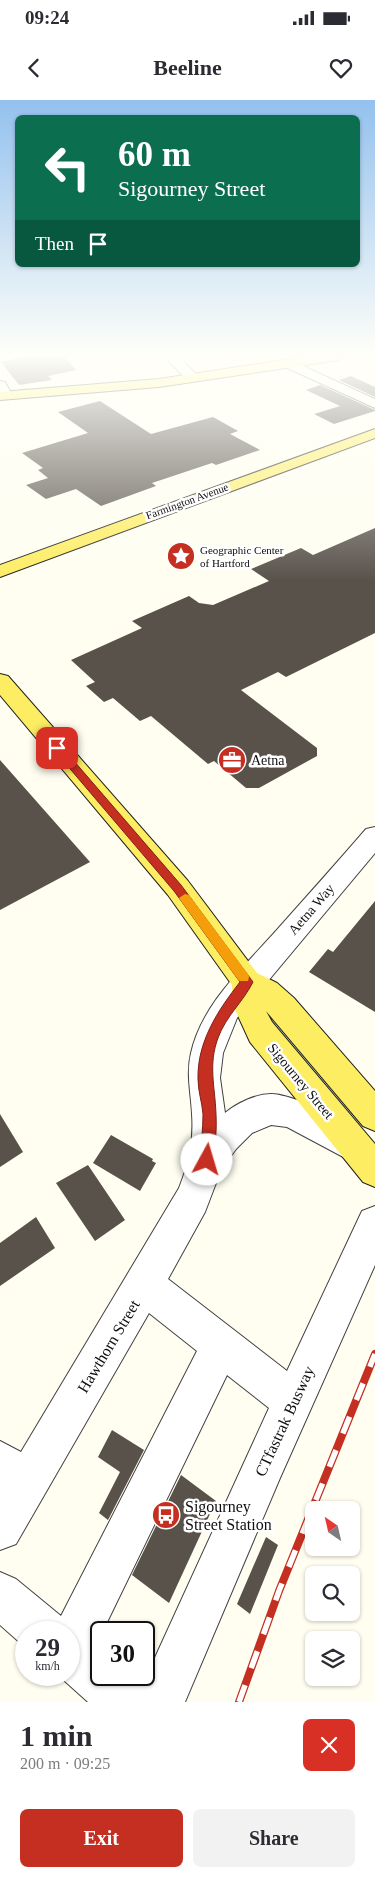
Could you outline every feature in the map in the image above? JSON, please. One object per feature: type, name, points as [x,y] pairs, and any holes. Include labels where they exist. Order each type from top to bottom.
[{"type":"main road","name":"Farmington Avenue","points":[[0,571],[375,433]]},
{"type":"main road","points":[[0,681],[178,888],[247,982],[266,992],[283,1007],[375,1115]]},
{"type":"main road","name":"Sigourney Street","points":[[247,982],[248,1005],[261,1032],[331,1126],[367,1160]]},
{"type":"street","name":"Aetna Way","points":[[247,982],[375,836]]},
{"type":"street","name":"Hawthorn Street","points":[[0,1528],[13,1472],[144,1285],[192,1199],[207,1160],[210,1114],[204,1078],[207,1053],[212,1037],[226,1009],[247,982]]},
{"type":"street","name":"Hawthorn Street","points":[[207,1160],[236,1124],[249,1113],[258,1110],[277,1109],[331,1126]]},
{"type":"street","name":"CTfastrak Busway","points":[[160,1702],[293,1401],[375,1224]]},
{"type":"street","points":[[144,1285],[293,1401]]},
{"type":"street","points":[[80,1626],[221,1345]]},
{"type":"street","points":[[0,1594],[31,1621]]},
{"type":"street","points":[[80,1663],[124,1702]]},
{"type":"building","points":[[85,431],[146,431],[151,434],[163,431],[238,431],[230,434],[260,450],[216,465],[212,463],[152,483],[156,486],[101,506],[76,489],[46,499],[26,485],[48,478],[38,470],[43,468],[22,453],[88,433]]},
{"type":"building","points":[[375,528],[375,633],[286,677],[278,672],[241,690],[317,748],[317,756],[259,788],[246,788],[214,761],[208,764],[151,716],[140,721],[113,698],[104,702],[86,686],[95,682],[71,660],[142,628],[132,621],[189,596],[199,603],[213,605],[269,581],[251,569],[301,548],[313,555]]},
{"type":"building","points":[[0,760],[90,862],[0,910]]},
{"type":"building","points":[[375,901],[375,1012],[309,972],[328,949],[333,952]]},
{"type":"building","points":[[0,1114],[23,1152],[0,1167]]},
{"type":"building","points":[[111,1135],[153,1159],[152,1161],[156,1163],[140,1191],[93,1163]]},
{"type":"building","points":[[88,1165],[125,1220],[95,1241],[56,1183]]},
{"type":"building","points":[[36,1217],[55,1248],[0,1286],[0,1243]]},
{"type":"building","points":[[112,1430],[144,1450],[108,1520],[99,1513],[120,1472],[98,1457]]},
{"type":"building","points":[[181,1475],[216,1501],[169,1603],[132,1575]]},
{"type":"building","points":[[266,1537],[278,1545],[250,1614],[237,1604]]},
{"type":"railway","points":[[239,1702],[279,1591],[375,1354]]},
{"type":"slow traffic","points":[[185,898],[243,977]]},
{"type":"place","name":"Geographic Center of Hartford","points":[[181,556]]},
{"type":"place","name":"Aetna","points":[[232,760]]},
{"type":"place","name":"Sigourney Street Station","points":[[166,1515]]},
{"type":"route","points":[[57,748],[178,888],[247,982],[226,1009],[212,1037],[207,1053],[204,1078],[210,1114],[210,1130],[207,1160]]}]
